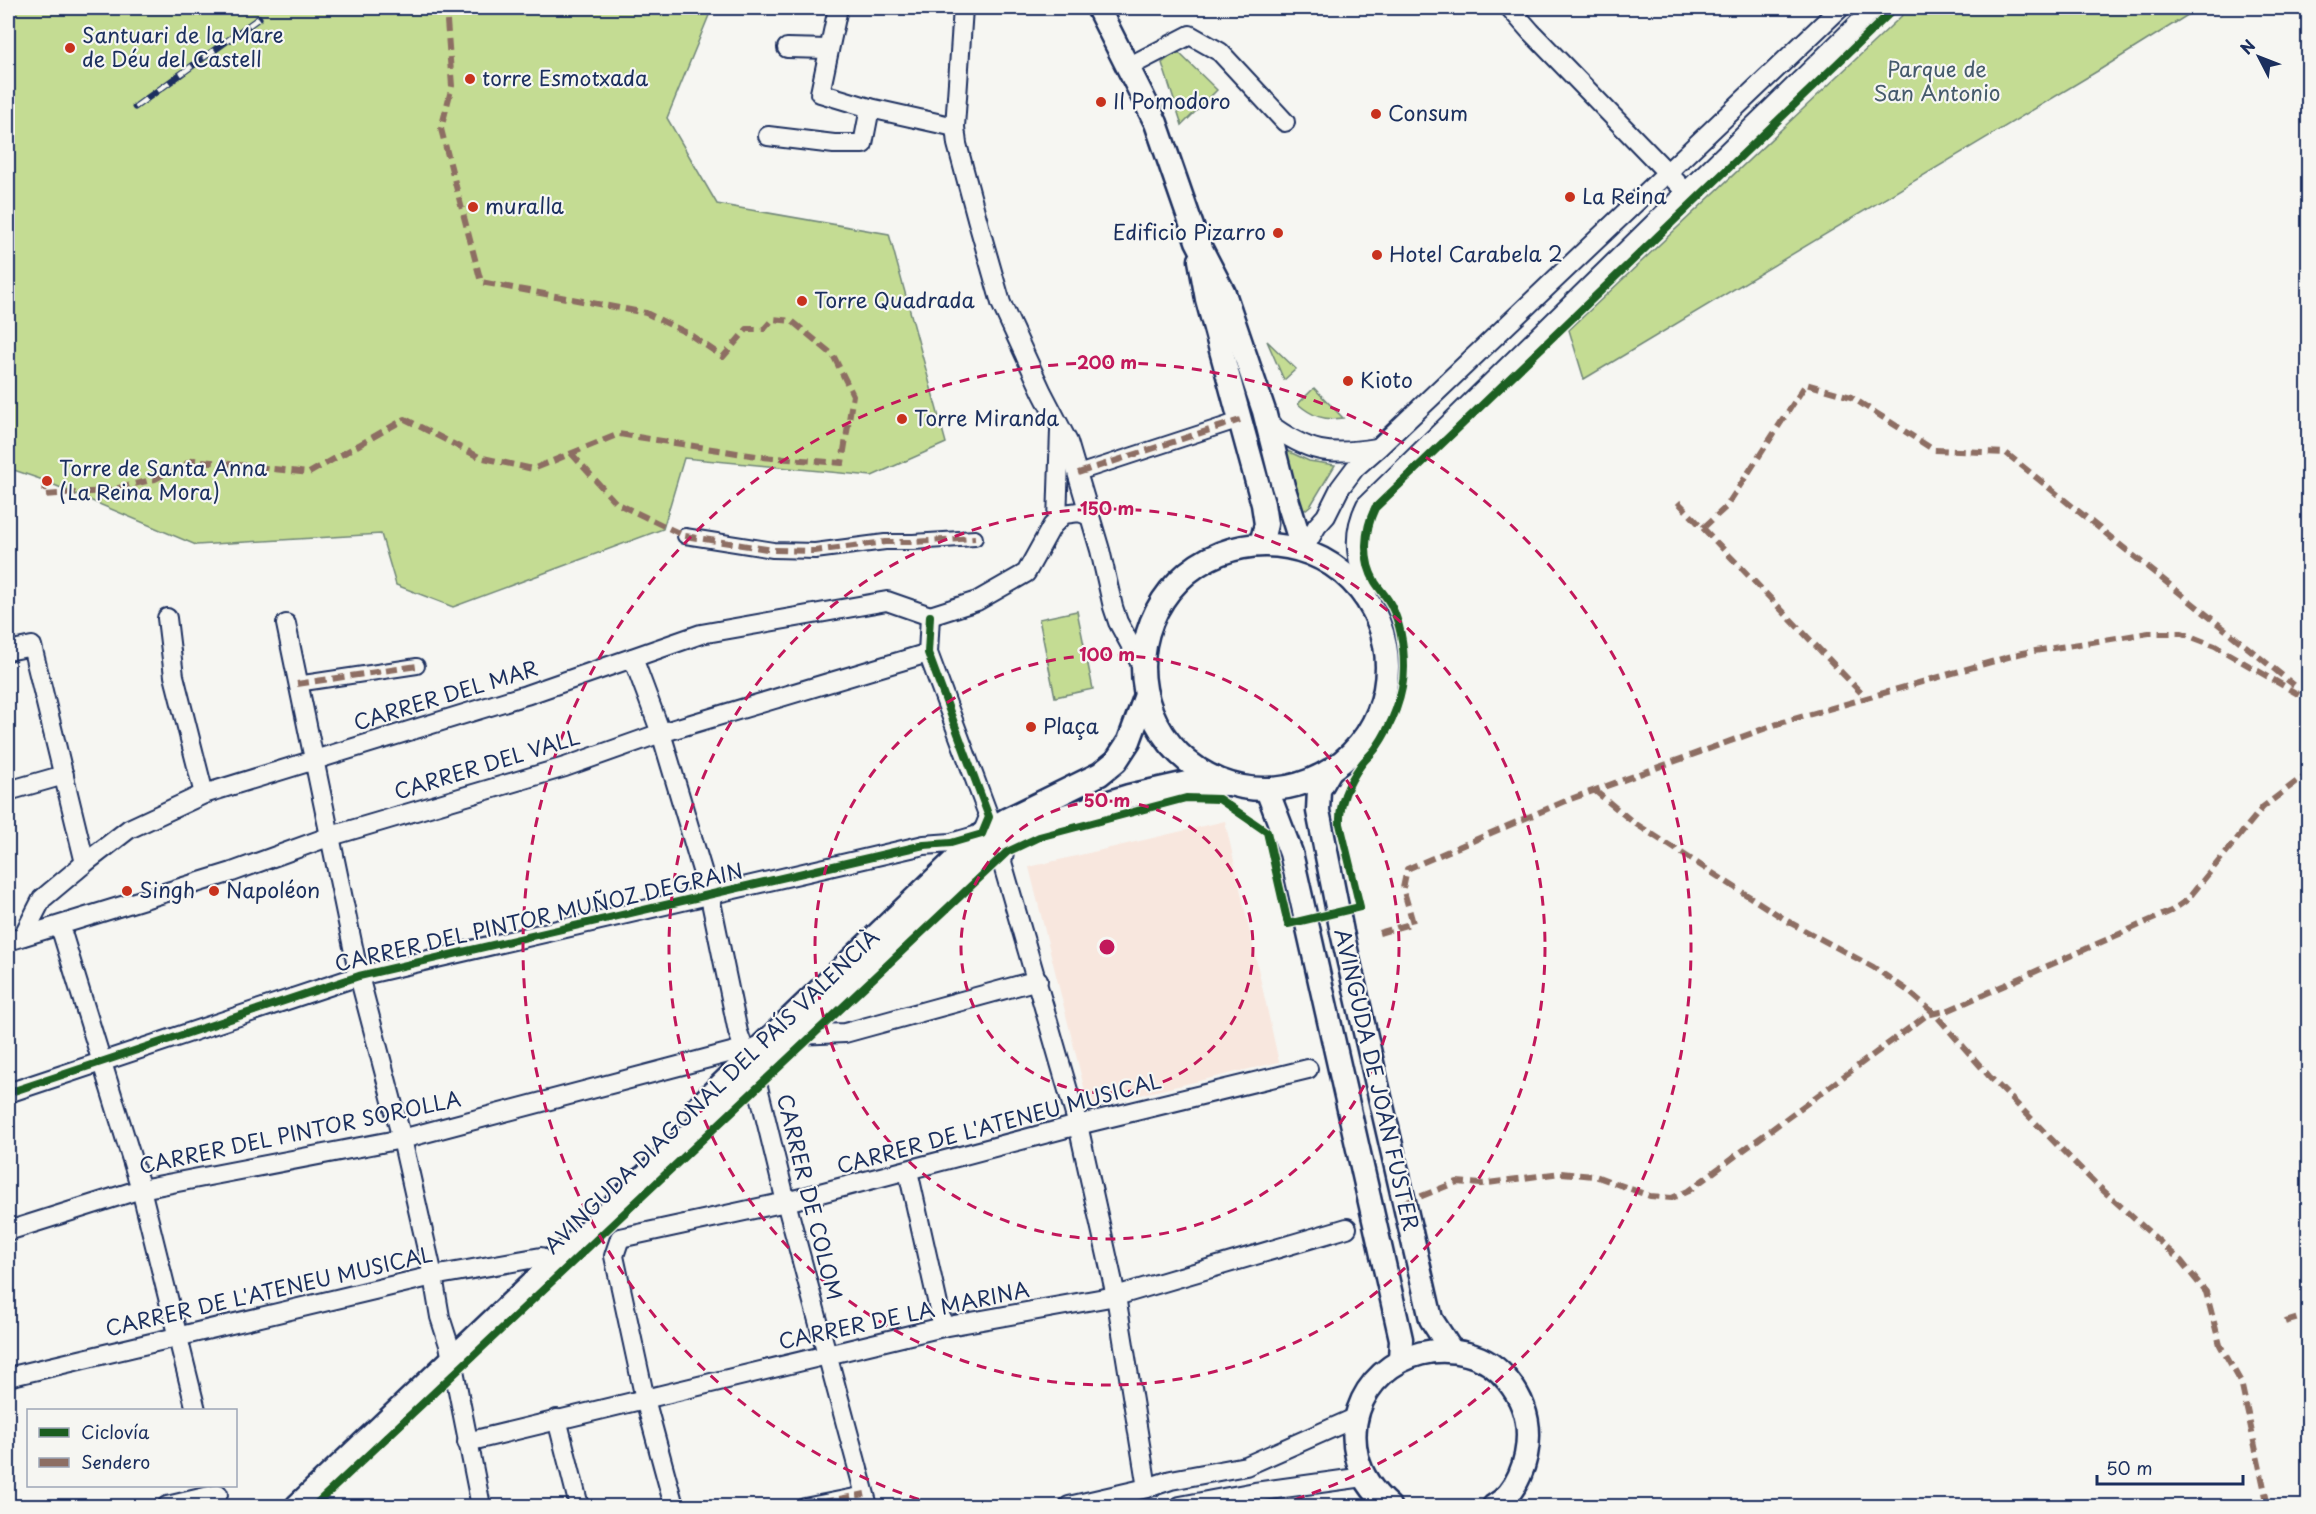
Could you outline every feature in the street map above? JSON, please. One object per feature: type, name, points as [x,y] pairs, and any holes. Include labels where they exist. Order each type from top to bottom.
[{"type":"street","points":[[838,8],[819,93],[870,108],[955,127]]},
{"type":"street","points":[[963,8],[955,127],[968,185],[1001,303],[1068,442],[1113,607],[1118,622],[1143,668]]},
{"type":"street","points":[[1098,8],[1156,123],[1197,241],[1224,293],[1268,423],[1283,486],[1303,550]]},
{"type":"street","points":[[1510,8],[1686,192]]},
{"type":"street","points":[[1303,550],[1354,468],[1379,447],[1840,8]]},
{"type":"street","points":[[1368,599],[1339,568],[1303,550],[1282,546],[1261,544],[1224,552],[1191,570],[1165,597],[1148,631],[1143,668],[1146,695],[1154,719],[1167,741],[1178,753],[1205,774],[1228,784],[1267,790],[1300,784],[1330,771],[1344,760],[1368,734],[1383,701],[1388,666],[1383,631],[1368,599],[1358,556],[1358,521],[1366,505],[1874,8]]},
{"type":"street","points":[[1128,67],[1190,35],[1220,52],[1285,122]]},
{"type":"street","points":[[787,48],[829,50]]},
{"type":"street","points":[[768,136],[834,144],[863,144],[870,108]]},
{"type":"street","points":[[1197,241],[1207,299],[1263,504],[1266,524],[1261,544]]},
{"type":"street","points":[[1078,473],[1240,420]]},
{"type":"street","points":[[1268,423],[1292,441],[1323,452],[1355,452],[1379,447]]},
{"type":"street","points":[[1057,521],[1060,427]]},
{"type":"street","points":[[982,834],[988,817],[928,653],[930,616],[977,601],[1026,573],[1057,521],[1064,514],[1079,512],[1090,516]]},
{"type":"street","points":[[685,537],[773,550],[815,551],[885,542],[975,538]]},
{"type":"street","name":"CARRER DEL MAR","points":[[15,938],[42,899],[85,863],[129,830],[204,794],[526,695],[701,634],[887,601],[930,616]]},
{"type":"street","points":[[167,618],[174,676],[204,794]]},
{"type":"street","points":[[286,624],[359,976],[402,1139],[440,1317],[451,1353],[481,1506]]},
{"type":"street","points":[[8,651],[32,646],[85,863]]},
{"type":"street","name":"CARRER DEL VALL","points":[[15,938],[232,872],[331,836],[565,767],[661,733],[928,653]]},
{"type":"street","name":"CARRER DE COLOM","points":[[633,658],[661,733],[710,897],[748,1061],[867,1500]]},
{"type":"street","points":[[297,684],[417,666]]},
{"type":"street","name":"AVINGUDA DIAGONAL DEL PAÍS VALENCIÀ","points":[[297,1506],[451,1353],[541,1257],[748,1061],[982,834],[1100,774],[1116,761],[1129,741],[1146,695]]},
{"type":"street","name":"AVINGUDA DE JOAN FUSTER","points":[[1330,771],[1319,790],[1318,811],[1342,932],[1431,1319],[1451,1350]]},
{"type":"street","points":[[8,791],[64,775]]},
{"type":"street","name":"AVINGUDA DIAGONAL DEL PAÍS VALENCIÀ","points":[[279,1506],[602,1219],[748,1061],[796,1035],[989,850],[1007,838],[1036,825],[1129,796],[1187,783],[1228,784]]},
{"type":"street","name":"AVINGUDA DE JOAN FUSTER","points":[[1267,790],[1291,853],[1401,1339],[1400,1360]]},
{"type":"street","name":"CARRER DEL PINTOR MUÑOZ DEGRAIN","points":[[8,1093],[359,976],[710,897],[924,845],[951,843],[982,834]]},
{"type":"street","points":[[1007,838],[1002,862],[1038,980],[1078,1125],[1116,1296],[1148,1488]]},
{"type":"street","points":[[60,926],[100,1062],[141,1189],[196,1409]]},
{"type":"street","points":[[796,1035],[844,1033],[1038,980]]},
{"type":"street","name":"CARRER DEL PINTOR SOROLLA","points":[[8,1231],[141,1189],[402,1139],[748,1061]]},
{"type":"street","name":"CARRER DE L'ATENEU MUSICAL","points":[[620,1238],[786,1202],[1078,1125],[1308,1069]]},
{"type":"street","points":[[908,1171],[943,1327]]},
{"type":"street","points":[[602,1219],[620,1238],[614,1256],[645,1399],[674,1506]]},
{"type":"street","name":"CARRER DE LA MARINA","points":[[468,1442],[826,1353],[943,1327],[1116,1296],[1347,1228]]},
{"type":"street","name":"CARRER DE L'ATENEU MUSICAL","points":[[8,1377],[433,1276],[541,1257]]},
{"type":"street","points":[[1389,1506],[1375,1493],[1364,1477],[1356,1448],[1357,1417],[1365,1395],[1378,1377],[1400,1360],[1433,1349],[1451,1350],[1478,1357],[1502,1373],[1519,1396],[1528,1423],[1528,1452],[1518,1479],[1499,1505]]},
{"type":"street","points":[[1069,1506],[1148,1488],[1171,1480],[1246,1466],[1357,1417]]},
{"type":"street","points":[[557,1419],[579,1506]]},
{"type":"street","points":[[1180,1506],[1256,1492],[1364,1477]]},
{"type":"street","points":[[167,1506],[218,1495]]},
{"type":"street","points":[[804,1506],[867,1500]]},
{"type":"shaded area","points":[[1225,821],[1279,1062],[1089,1107],[1029,867]]},
{"type":"green space","points":[[8,8],[712,8],[667,118],[717,204],[889,234],[946,443],[872,476],[684,458],[663,529],[453,607],[396,585],[381,534],[196,545],[40,479],[8,468]]},
{"type":"green space","name":"Parque de San Antonio","points":[[1910,8],[2199,8],[1584,379],[1569,330]]},
{"type":"green space","points":[[1177,51],[1217,90],[1182,125],[1162,63]]},
{"type":"green space","points":[[1267,341],[1296,369],[1284,380]]},
{"type":"green space","points":[[1314,388],[1343,418],[1319,417],[1298,404]]},
{"type":"green space","points":[[1283,449],[1309,461],[1335,465],[1311,505],[1305,510],[1299,510]]},
{"type":"green space","points":[[1077,611],[1093,689],[1055,697],[1039,619]]},
{"type":"railway","points":[[135,107],[259,18]]},
{"type":"marked path","points":[[45,479],[44,495],[106,491],[155,479],[194,460],[309,473],[405,419],[479,457],[533,469],[619,434],[762,457],[842,463],[853,395],[833,355],[792,321],[773,319],[764,329],[747,329],[723,357],[689,334],[646,313],[481,282],[441,129],[452,86],[446,8]]},
{"type":"marked path","points":[[1703,528],[1726,507],[1806,384],[1851,397],[1934,450],[2006,453],[2294,685]]},
{"type":"marked path","points":[[1078,473],[1240,420]]},
{"type":"marked path","points":[[571,453],[616,503],[685,536],[773,550],[815,551],[885,542],[975,538]]},
{"type":"marked path","points":[[1678,502],[1866,698]]},
{"type":"marked path","points":[[1379,933],[1413,923],[1403,888],[1407,869],[1568,800],[1780,723],[2022,653],[2149,633],[2182,633],[2215,646],[2308,700]]},
{"type":"marked path","points":[[297,684],[417,666]]},
{"type":"marked path","points":[[1404,1203],[1457,1182],[1481,1184],[1560,1173],[1595,1176],[1650,1196],[1672,1198],[1688,1191],[1927,1015],[1949,1010],[2171,911],[2187,900],[2263,807],[2308,773]]},
{"type":"marked path","points":[[1594,790],[1633,822],[1789,922],[1873,967],[1907,990],[1934,1013],[1989,1076],[2095,1183],[2181,1261],[2206,1292],[2220,1345],[2241,1382],[2268,1506]]},
{"type":"marked path","points":[[2285,1322],[2308,1315]]},
{"type":"marked path","points":[[804,1506],[865,1494]]},
{"type":"cycle path","points":[[314,1506],[1007,852],[1039,837],[1186,798],[1219,799],[1267,832],[1288,924],[1360,907],[1340,824],[1341,809],[1353,779],[1376,748],[1392,720],[1402,688],[1404,667],[1397,619],[1389,602],[1375,582],[1366,555],[1367,536],[1375,508],[1895,8]]},
{"type":"cycle path","points":[[8,1093],[359,976],[924,845],[951,843],[982,834],[989,817],[928,653],[930,616]]},
{"type":"place","name":"Santuari de la Mare de Déu del Castell","points":[[70,48]]},
{"type":"place","name":"torre Esmotxada","points":[[470,79]]},
{"type":"place","name":"Il Pomodoro","points":[[1101,102]]},
{"type":"place","name":"Consum","points":[[1376,114]]},
{"type":"place","name":"La Reina","points":[[1570,197]]},
{"type":"place","name":"muralla","points":[[473,207]]},
{"type":"place","name":"Edificio Pizarro","points":[[1278,233]]},
{"type":"place","name":"Hotel Carabela 2","points":[[1377,255]]},
{"type":"place","name":"Torre Quadrada","points":[[802,301]]},
{"type":"place","name":"Kioto","points":[[1348,381]]},
{"type":"place","name":"Torre Miranda","points":[[902,419]]},
{"type":"place","name":"Torre de Santa Anna (La Reina Mora)","points":[[47,481]]},
{"type":"place","name":"Plaça","points":[[1031,727]]},
{"type":"place","name":"Singh","points":[[127,891]]},
{"type":"place","name":"Napoléon","points":[[214,891]]}]
